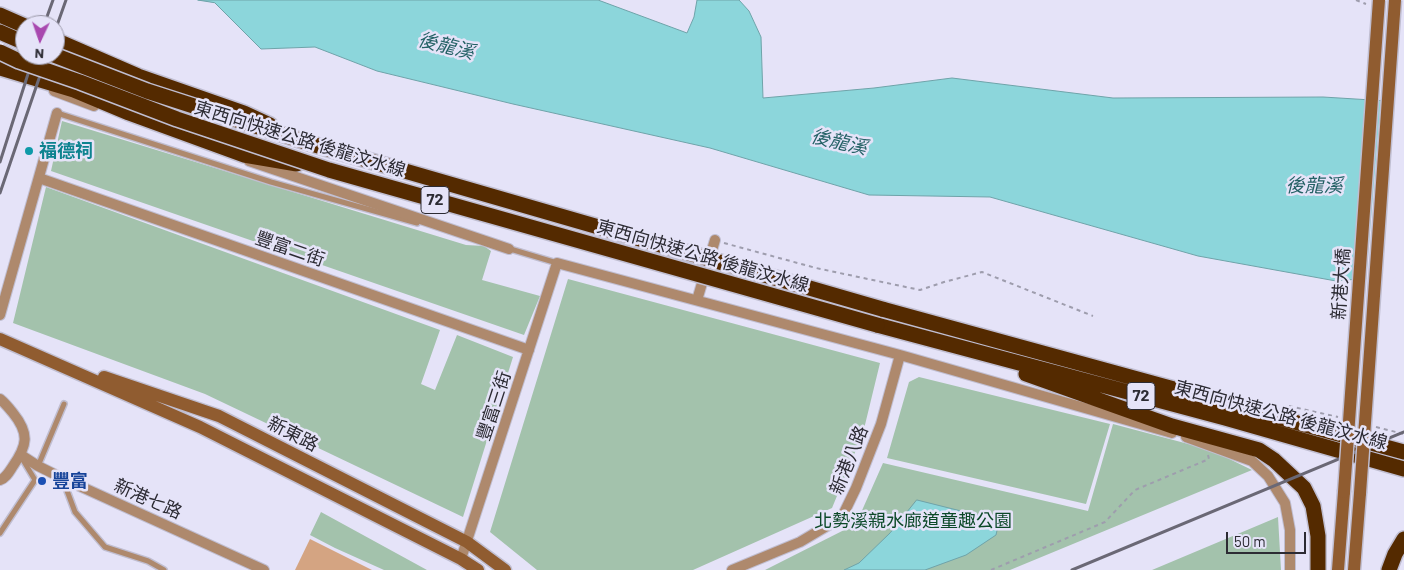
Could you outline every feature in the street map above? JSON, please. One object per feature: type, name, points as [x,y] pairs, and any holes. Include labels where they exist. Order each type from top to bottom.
[{"type":"highway","points":[[0,15],[15,22]]},
{"type":"highway","points":[[0,32],[15,39]]},
{"type":"highway","points":[[65,44],[138,76],[244,113],[315,145]]},
{"type":"highway","name":"東西向快速公路 後龍汶水線","points":[[0,52],[177,119],[329,170],[877,325],[1404,469]]},
{"type":"highway","name":"東西向快速公路 後龍汶水線","points":[[65,59],[147,91],[315,145],[882,309],[1404,452]]},
{"type":"highway","points":[[0,68],[74,90],[128,113],[244,154],[329,170]]},
{"type":"highway","points":[[914,335],[1172,426],[1259,450],[1274,460],[1304,488],[1312,506],[1318,536],[1318,570]]},
{"type":"highway","points":[[1389,570],[1395,554],[1404,539]]},
{"type":"street","name":"新港大橋","points":[[1338,570],[1379,0]]},
{"type":"street","name":"新港大橋","points":[[1354,570],[1395,0]]},
{"type":"street","points":[[0,76],[12,77],[56,91],[153,128],[509,249]]},
{"type":"street","points":[[0,315],[57,113]]},
{"type":"street","name":"豐富二街","points":[[39,178],[529,350]]},
{"type":"street","points":[[697,300],[715,240]]},
{"type":"street","points":[[557,262],[900,355],[1192,439],[1252,460],[1268,476],[1285,502],[1290,530],[1290,570]]},
{"type":"street","name":"豐富三街","points":[[461,559],[557,262]]},
{"type":"street","name":"新東路","points":[[0,339],[200,427],[461,559],[478,570]]},
{"type":"street","name":"新港八路","points":[[732,570],[800,542],[842,517],[856,488],[881,424],[900,355]]},
{"type":"street","name":"新東路","points":[[51,361],[68,364],[219,416],[466,542],[505,570]]},
{"type":"street","points":[[0,399],[22,424],[25,436],[25,444],[21,455],[6,477],[0,480]]},
{"type":"street","name":"新港七路","points":[[21,455],[62,478],[264,570]]},
{"type":"lane","points":[[57,113],[271,182],[557,262]]},
{"type":"lane","points":[[38,466],[64,404]]},
{"type":"lane","points":[[0,533],[34,480],[21,455]]},
{"type":"lane","points":[[62,478],[75,512],[106,547],[148,561],[164,570]]},
{"type":"path","points":[[715,240],[816,268],[920,290],[982,272],[1093,316]]},
{"type":"path","points":[[1287,406],[1342,418]]},
{"type":"path","points":[[1368,425],[1404,434]]},
{"type":"path","points":[[991,570],[1105,522],[1135,490],[1209,459],[1208,454]]},
{"type":"green space","points":[[62,121],[466,245],[484,246],[491,251],[482,280],[540,296],[524,335],[51,171]]},
{"type":"green space","points":[[46,187],[440,330],[421,384],[435,390],[457,335],[513,357],[463,517],[205,394],[13,323]]},
{"type":"green space","points":[[568,279],[880,363],[863,433],[832,508],[693,570],[537,570],[490,532]]},
{"type":"green space","points":[[919,377],[1110,424],[1086,504],[887,458],[909,382]]},
{"type":"green space","name":"北勢溪親水廊道童趣公園","points":[[1113,424],[1211,450],[1252,470],[1010,570],[765,570],[856,524],[883,463],[1088,511]]},
{"type":"green space","points":[[321,512],[427,570],[384,570],[310,535]]},
{"type":"green space","points":[[1278,517],[1281,570],[1152,570]]},
{"type":"water","name":"後龍溪","points":[[198,0],[598,0],[687,33],[694,17],[697,0],[739,0],[749,11],[761,37],[763,98],[874,88],[952,78],[1113,98],[1323,97],[1404,102],[1404,275],[1336,281],[1198,256],[990,197],[869,195],[710,148],[513,104],[377,71],[315,47],[261,49],[215,3]]},
{"type":"water","points":[[917,500],[993,519],[998,526],[996,535],[966,555],[925,570],[844,570],[859,563],[890,533]]},
{"type":"pier","points":[[1381,98],[1404,99],[1404,277],[1366,281]]},
{"type":"building","points":[[310,539],[372,570],[295,570]]},
{"type":"railway","points":[[48,15],[53,0]]},
{"type":"railway","points":[[61,15],[66,0]]},
{"type":"railway","points":[[0,162],[31,65]]},
{"type":"railway","points":[[0,193],[44,65]]},
{"type":"railway","points":[[1072,570],[1404,432]]},
{"type":"place","name":"福德祠","points":[[29,151]]},
{"type":"place","name":"豐富","points":[[42,481]]}]
